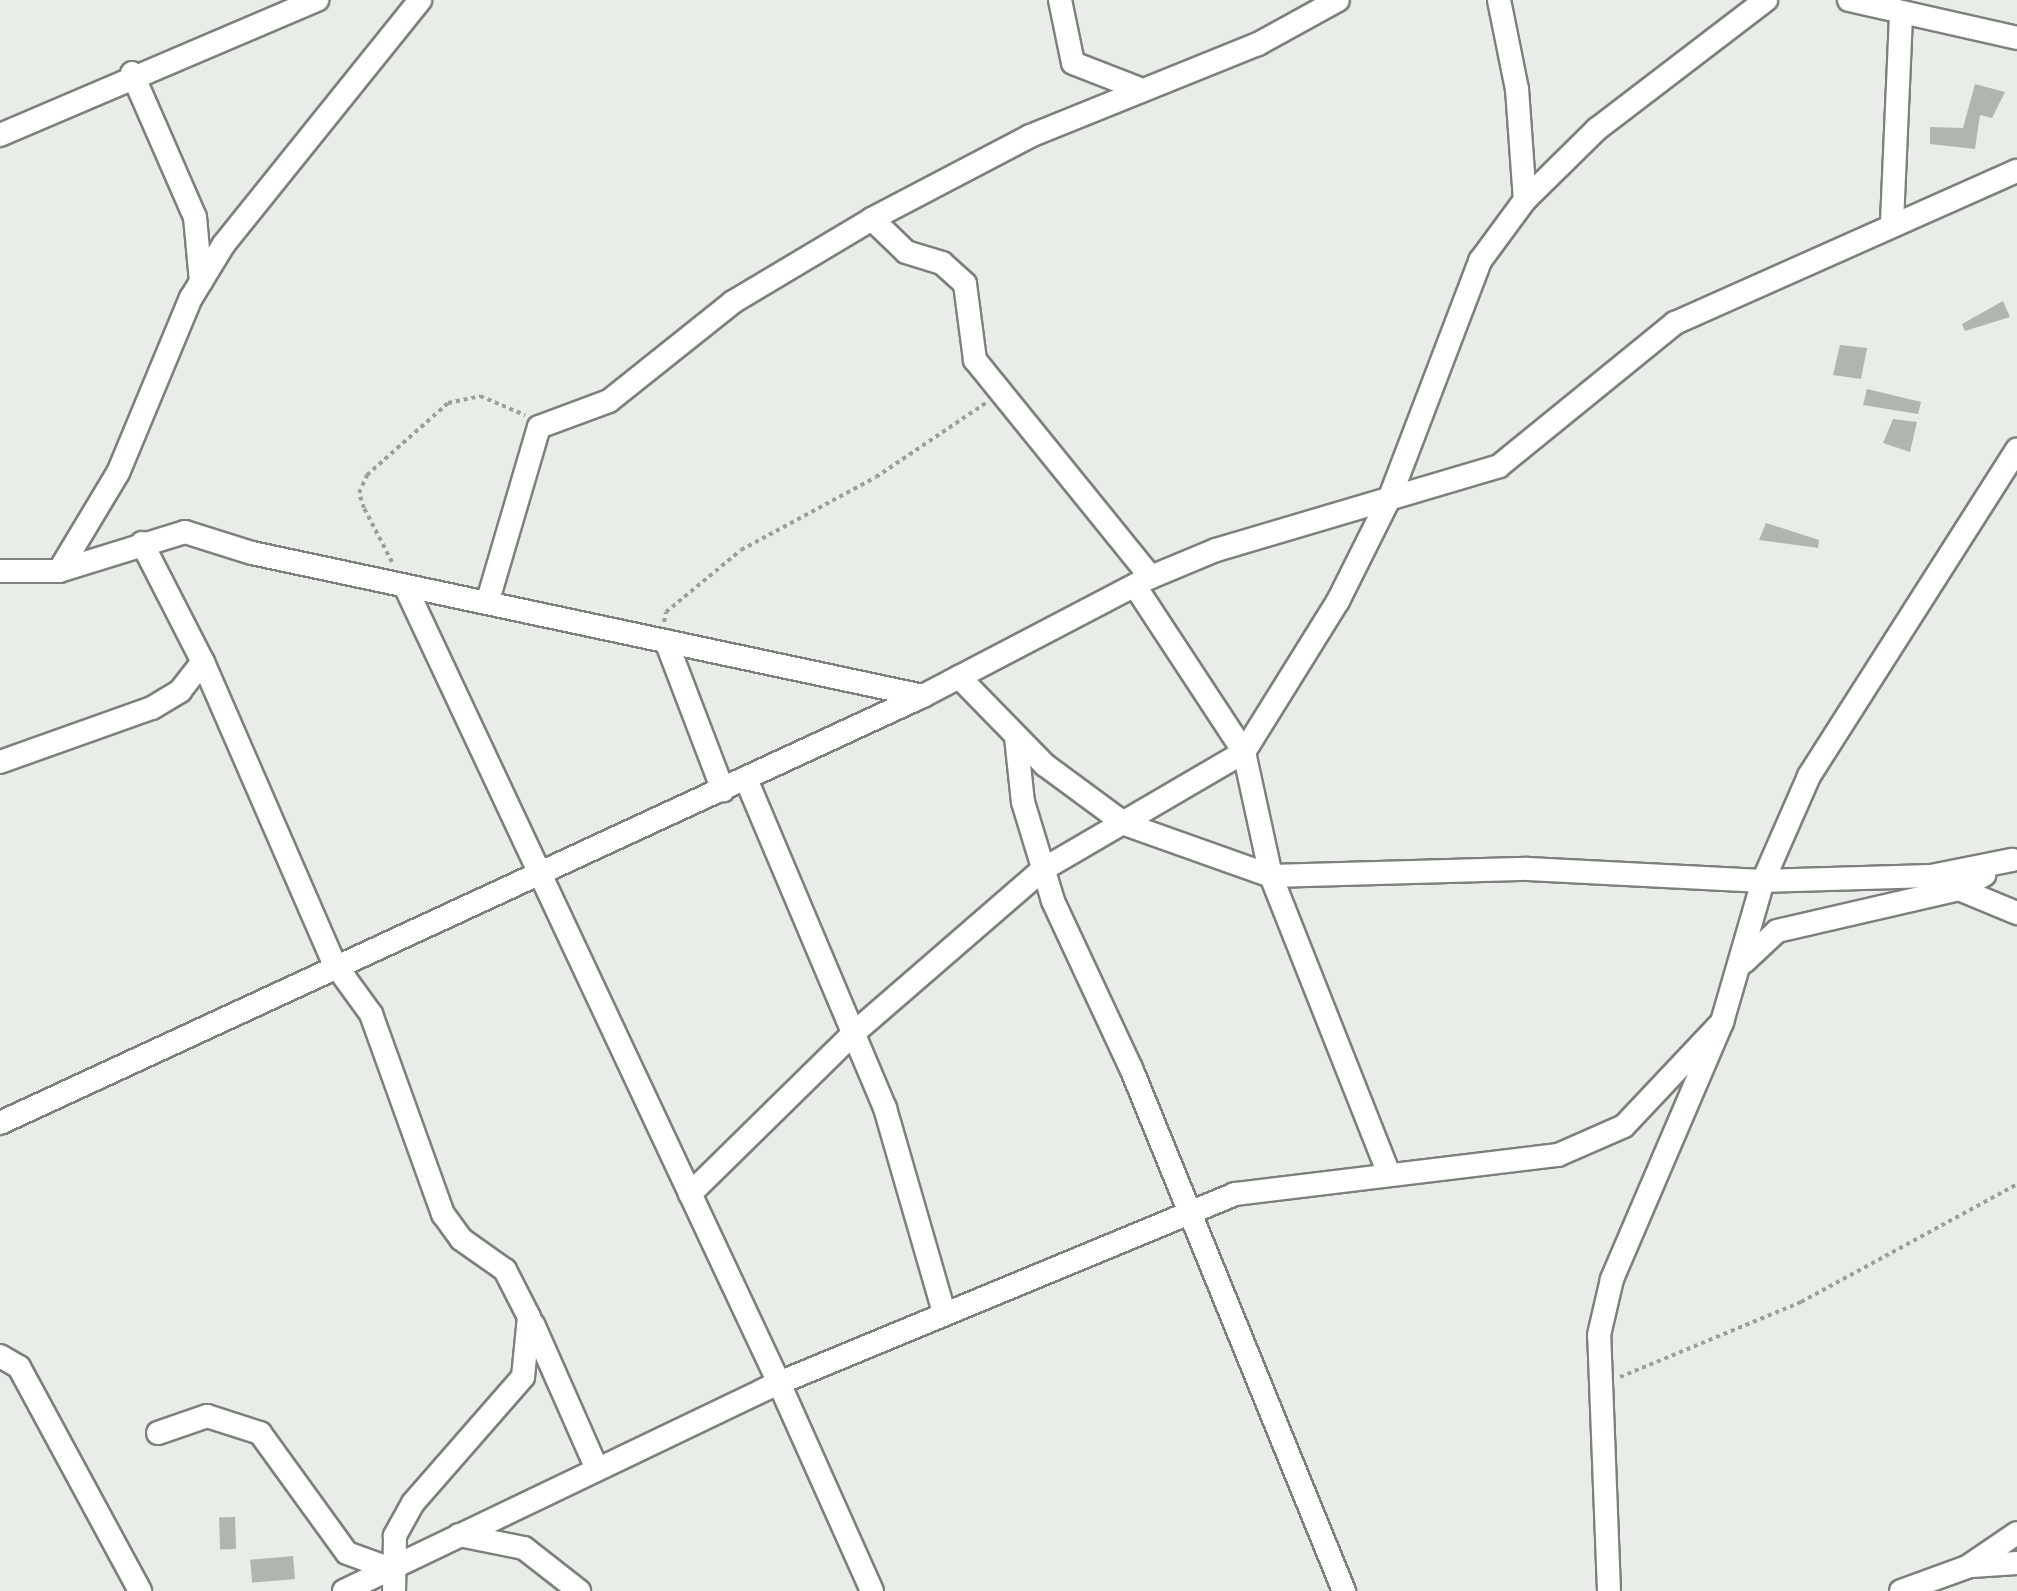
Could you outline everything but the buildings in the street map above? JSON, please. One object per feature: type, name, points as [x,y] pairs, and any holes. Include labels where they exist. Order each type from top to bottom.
[{"type":"street","points":[[0,135],[276,10],[317,0]]},
{"type":"street","points":[[59,571],[118,473],[201,282],[420,0]]},
{"type":"street","points":[[1060,0],[1073,63],[1137,88]]},
{"type":"street","points":[[488,600],[539,427],[609,401],[733,302],[872,219],[1137,88],[1258,44],[1338,0]]},
{"type":"street","points":[[1499,0],[1517,89],[1525,200]]},
{"type":"street","points":[[690,1194],[855,1032],[1042,870],[1244,752],[1338,601],[1390,497],[1480,261],[1525,200],[1597,129],[1766,0]]},
{"type":"street","points":[[1849,0],[2017,38]]},
{"type":"street","points":[[1892,222],[1901,13]]},
{"type":"street","points":[[132,73],[195,217],[201,282]]},
{"type":"street","points":[[0,1123],[334,963],[538,874],[923,696],[1143,581],[1390,497],[1499,466],[1675,323],[1892,222],[2017,171]]},
{"type":"street","points":[[872,219],[906,252],[942,263],[965,284],[975,360],[1143,581],[1244,752],[1271,876],[1388,1171]]},
{"type":"street","points":[[1609,1591],[1599,1386],[1602,1307],[1722,1022],[1763,881],[1809,776],[2016,454]]},
{"type":"street","points":[[0,571],[59,571],[185,532],[405,586],[488,600],[923,696]]},
{"type":"street","points":[[142,543],[203,662],[334,963],[371,1014],[443,1214],[461,1239],[505,1270],[597,1469]]},
{"type":"street","points":[[405,586],[779,1383],[872,1591]]},
{"type":"street","points":[[666,641],[723,790]]},
{"type":"street","points":[[0,762],[152,708],[180,691],[203,662]]},
{"type":"street","points":[[959,677],[1016,737],[1125,824],[1271,876],[1528,869],[1763,881],[1931,876],[2015,859]]},
{"type":"street","points":[[1016,737],[1023,802],[1042,870],[1192,1214],[1344,1591]]},
{"type":"street","points":[[746,779],[885,1108],[944,1312]]},
{"type":"street","points":[[1738,973],[1748,953],[1777,931],[1959,889],[2015,859]]},
{"type":"street","points":[[1959,889],[2017,913]]},
{"type":"street","points":[[344,1591],[392,1580],[459,1535],[779,1383],[944,1312],[1277,1183],[1558,1155],[1624,1126],[1722,1022]]},
{"type":"street","points":[[392,1580],[395,1536],[413,1503],[523,1377],[529,1317]]},
{"type":"street","points":[[0,1356],[19,1367],[140,1591]]},
{"type":"street","points":[[158,1433],[207,1416],[260,1433],[347,1553],[392,1580]]},
{"type":"street","points":[[1901,1591],[1967,1567],[2017,1533]]},
{"type":"street","points":[[459,1535],[524,1548],[579,1591]]},
{"type":"street","points":[[1967,1567],[2017,1563]]},
{"type":"path","points":[[405,586],[364,508],[359,493],[367,475],[459,399],[480,396],[513,406],[539,427]]},
{"type":"path","points":[[666,641],[666,612],[741,550],[1001,396]]},
{"type":"path","points":[[1599,1386],[1801,1302],[2017,1184]]}]
